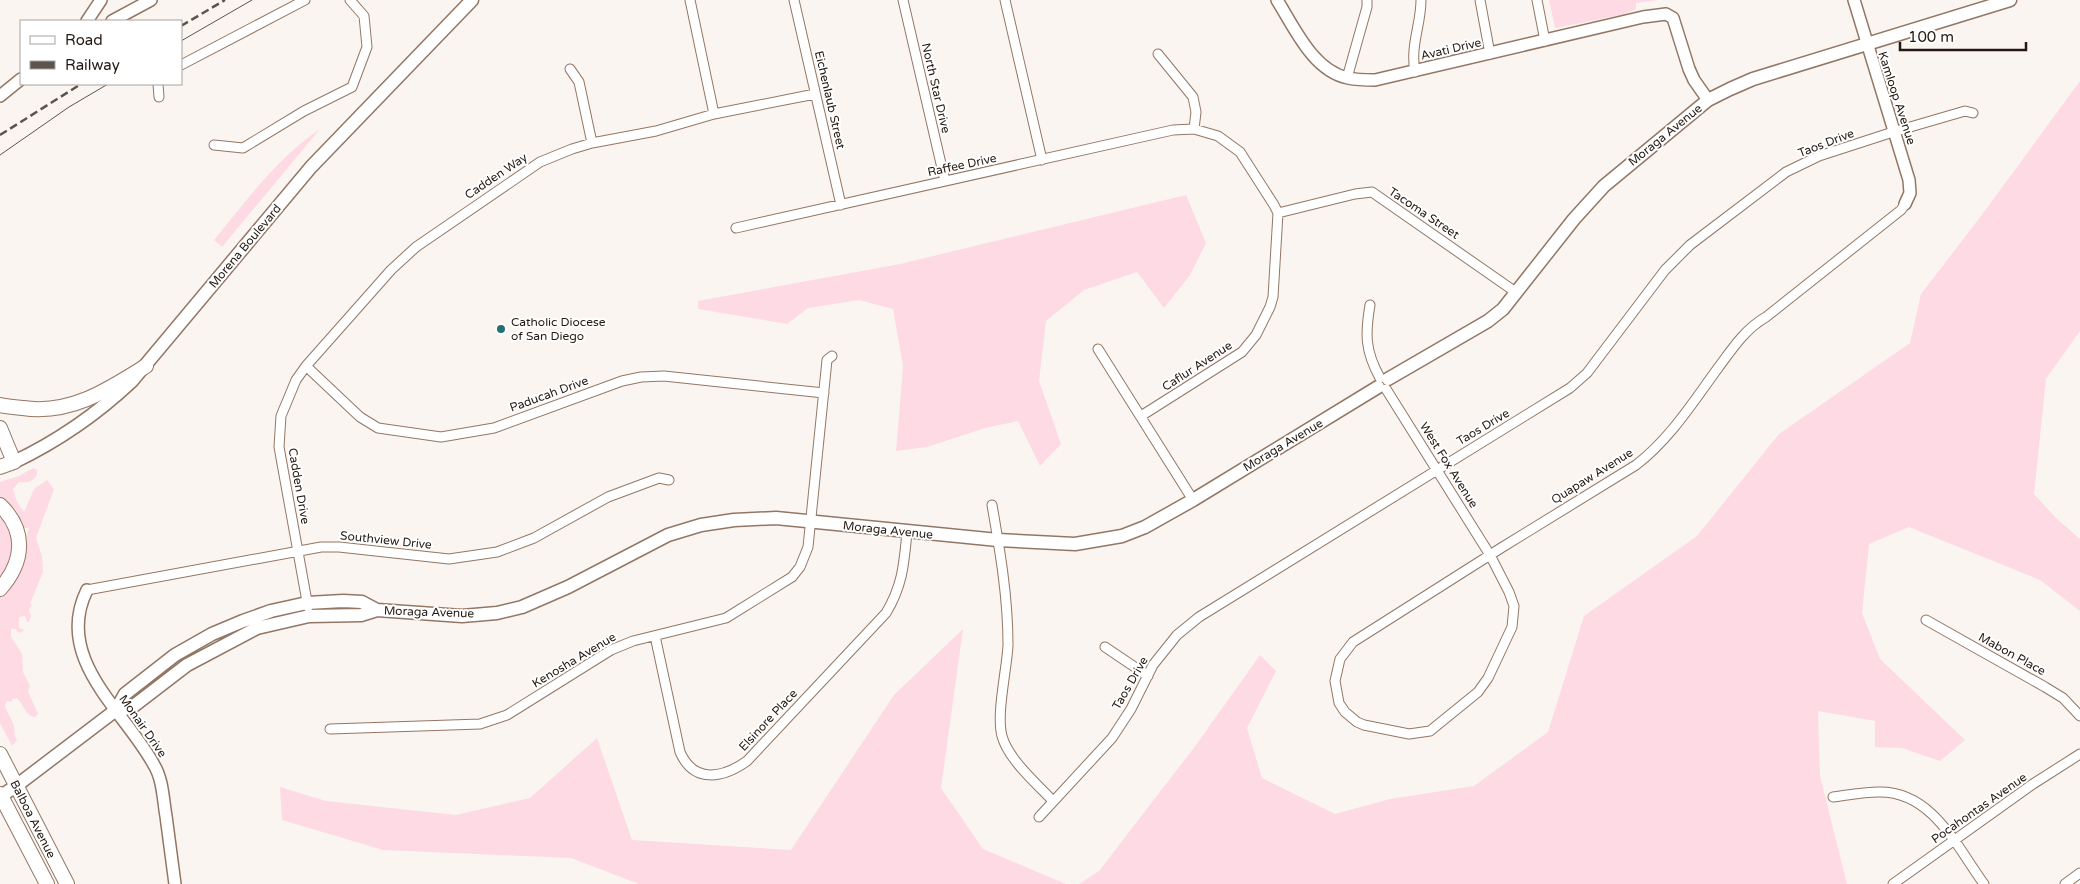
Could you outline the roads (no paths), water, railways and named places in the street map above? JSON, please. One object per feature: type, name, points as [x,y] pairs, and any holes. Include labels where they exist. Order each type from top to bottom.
[{"type":"main road","name":"Morena Boulevard","points":[[0,467],[45,447],[78,426],[111,401],[146,366],[306,172],[472,0]]},
{"type":"main road","name":"Moraga Avenue","points":[[0,795],[16,786],[116,710],[125,694],[175,655],[205,638],[261,614],[308,610],[343,601],[362,602],[377,610],[462,616],[497,613],[522,607],[568,587],[668,535],[701,525],[734,520],[776,518],[998,540],[1075,544],[1107,539],[1145,527],[1193,500],[1488,321],[1503,309],[1517,293],[1574,219],[1604,186],[1708,100],[1730,88],[1753,80],[2010,0]]},
{"type":"main road","points":[[0,404],[38,410],[77,404],[106,391],[146,366]]},
{"type":"main road","points":[[0,428],[14,462]]},
{"type":"main road","points":[[0,505],[11,516],[20,551],[14,572],[0,589]]},
{"type":"main road","name":"Balboa Avenue","points":[[0,754],[67,884]]},
{"type":"main road","name":"Balboa Avenue","points":[[0,795],[47,884]]},
{"type":"street","points":[[88,20],[101,0]]},
{"type":"street","points":[[113,20],[135,3],[151,0]]},
{"type":"street","points":[[182,64],[305,0]]},
{"type":"street","points":[[214,145],[243,148],[304,111],[352,87],[367,47],[364,16],[350,0]]},
{"type":"street","points":[[690,0],[714,114]]},
{"type":"street","name":"Eichenlaub Street","points":[[794,0],[841,205]]},
{"type":"street","name":"North Star Drive","points":[[903,0],[945,181]]},
{"type":"street","points":[[1005,0],[1042,160]]},
{"type":"street","name":"Avati Drive","points":[[1276,0],[1314,57],[1329,70],[1347,78],[1375,80],[1658,14],[1666,14],[1673,18],[1689,69],[1708,100]]},
{"type":"street","points":[[1347,78],[1367,7],[1367,0]]},
{"type":"street","points":[[1415,72],[1413,60],[1414,43],[1421,0]]},
{"type":"street","points":[[1480,0],[1490,54]]},
{"type":"street","points":[[1537,0],[1545,40]]},
{"type":"street","name":"Kamloop Avenue","points":[[1854,0],[1909,180],[1910,193],[1905,204]]},
{"type":"street","points":[[1158,54],[1193,97],[1196,112],[1194,129],[1218,136],[1240,152],[1278,213]]},
{"type":"street","points":[[570,69],[580,82],[592,143]]},
{"type":"street","points":[[0,96],[20,80]]},
{"type":"street","points":[[158,85],[159,96]]},
{"type":"street","name":"Cadden Way","points":[[306,366],[391,270],[416,247],[533,166],[572,148],[656,131],[714,114],[815,94]]},
{"type":"street","name":"Taos Drive","points":[[1039,817],[1112,738],[1131,709],[1153,666],[1177,636],[1199,617],[1570,388],[1587,373],[1666,270],[1690,246],[1786,172],[1819,156],[1893,132],[1965,111],[1973,113]]},
{"type":"street","name":"Raffee Drive","points":[[736,228],[1173,130],[1194,129]]},
{"type":"street","name":"Tacoma Street","points":[[1278,213],[1355,194],[1372,192],[1517,293]]},
{"type":"street","name":"Quapaw Avenue","points":[[1364,725],[1356,722],[1345,712],[1339,702],[1335,681],[1340,659],[1353,642],[1650,454],[1677,424],[1738,342],[1756,323],[1901,210],[1905,204]]},
{"type":"street","name":"Caflur Avenue","points":[[1141,416],[1242,352],[1256,335],[1273,297],[1278,213]]},
{"type":"street","name":"West Fox Avenue","points":[[1364,725],[1409,734],[1430,731],[1478,692],[1488,678],[1512,627],[1514,606],[1490,555],[1372,363],[1367,345],[1366,328],[1370,305]]},
{"type":"street","points":[[1098,349],[1193,500]]},
{"type":"street","name":"Kenosha Avenue","points":[[330,730],[480,724],[507,715],[611,650],[633,641],[726,618],[792,577],[800,567],[808,546],[827,360],[832,356]]},
{"type":"street","name":"Paducah Drive","points":[[306,366],[360,417],[378,428],[441,437],[494,428],[622,381],[641,377],[664,376],[824,392]]},
{"type":"street","name":"Cadden Drive","points":[[306,366],[296,380],[281,416],[279,447],[308,610]]},
{"type":"street","name":"Southview Drive","points":[[87,590],[321,547],[339,546],[449,559],[497,552],[534,538],[608,497],[659,478],[669,480]]},
{"type":"street","points":[[992,504],[1005,581],[1008,646],[1000,723],[1002,736],[1012,756],[1053,801]]},
{"type":"street","name":"Elsinore Place","points":[[655,636],[683,759],[691,769],[703,775],[724,774],[747,761],[886,613],[902,578],[907,532]]},
{"type":"street","name":"Monair Drive","points":[[87,590],[83,598],[79,627],[80,647],[101,691],[155,765],[161,782],[176,884]]},
{"type":"street","name":"Mabon Place","points":[[1926,620],[2063,698],[2080,716]]},
{"type":"street","points":[[1105,647],[1148,676]]},
{"type":"street","name":"Pocahontas Avenue","points":[[1893,884],[2033,784],[2080,754]]},
{"type":"street","points":[[1833,797],[1880,792],[1905,797],[1919,803],[1937,818],[1984,884]]},
{"type":"street","points":[[2065,884],[2080,874]]},
{"type":"tram line","points":[[182,40],[252,0]]},
{"type":"tram line","points":[[0,155],[69,107],[106,85]]},
{"type":"railway","points":[[182,25],[225,0]]},
{"type":"railway","points":[[0,135],[79,85]]},
{"type":"place","name":"Catholic Diocese of San Diego","points":[[501,329]]}]
